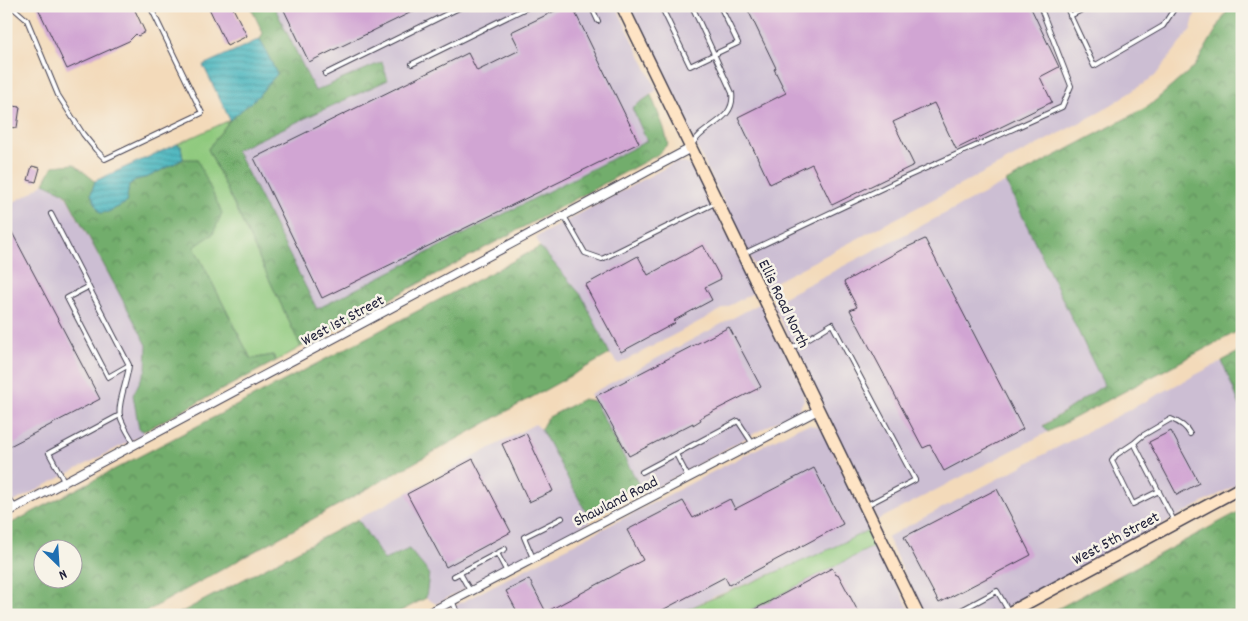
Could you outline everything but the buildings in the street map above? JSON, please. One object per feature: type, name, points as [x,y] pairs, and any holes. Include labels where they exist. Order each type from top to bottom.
[{"type":"street","name":"Ellis Road North","points":[[622,6],[918,615]]},
{"type":"street","name":"West 1st Street","points":[[6,513],[691,148]]},
{"type":"street","name":"Shawland Road","points":[[425,615],[818,410]]},
{"type":"street","name":"West 5th Street","points":[[1007,614],[1242,487]]},
{"type":"lane","points":[[11,6],[27,20],[58,95],[87,139],[106,159],[202,113],[150,6]]},
{"type":"lane","points":[[325,74],[463,6]]},
{"type":"lane","points":[[412,64],[530,6]]},
{"type":"lane","points":[[591,6],[598,21]]},
{"type":"lane","points":[[661,6],[690,66],[738,43],[720,6]]},
{"type":"lane","points":[[691,148],[696,138],[724,116],[732,106],[732,93],[692,6]]},
{"type":"lane","points":[[743,254],[904,178],[1062,107],[1071,86],[1048,22],[1040,6]]},
{"type":"lane","points":[[1066,6],[1094,66],[1163,26],[1176,6]]},
{"type":"lane","points":[[1070,16],[1089,6]]},
{"type":"lane","points":[[564,216],[585,253],[602,260],[717,202]]},
{"type":"lane","points":[[51,214],[129,365],[128,378],[123,388],[120,415],[134,445]]},
{"type":"lane","points":[[88,287],[67,298],[108,377],[129,365]]},
{"type":"lane","points":[[789,350],[832,324],[914,480],[865,506]]},
{"type":"lane","points":[[64,482],[49,453],[120,415]]},
{"type":"lane","points":[[1159,491],[1133,504],[1112,461],[1116,455],[1142,436],[1171,419],[1187,428],[1190,434]]},
{"type":"lane","points":[[642,472],[738,421],[753,444]]},
{"type":"lane","points":[[1134,443],[1175,523]]},
{"type":"lane","points":[[676,454],[688,477]]},
{"type":"lane","points":[[6,496],[16,508]]},
{"type":"lane","points":[[533,558],[524,537],[562,518]]},
{"type":"lane","points":[[454,576],[505,549]]},
{"type":"lane","points":[[498,553],[507,572]]},
{"type":"lane","points":[[460,573],[470,591]]},
{"type":"lane","points":[[957,615],[956,613],[997,592],[1007,614]]},
{"type":"lane","points":[[452,600],[458,615]]},
{"type":"shaded area","points":[[274,6],[616,6],[657,90],[632,108],[647,141],[317,309],[236,150],[388,80],[382,62],[315,91]]},
{"type":"shaded area","points":[[628,6],[1197,6],[1191,29],[1155,76],[1102,111],[765,287]]},
{"type":"shaded area","points":[[676,162],[691,166],[700,179],[755,292],[619,364],[610,354],[582,296],[540,247],[536,237]]},
{"type":"shaded area","points":[[1006,182],[1104,385],[1043,425],[1048,432],[878,520],[772,303]]},
{"type":"shaded area","points":[[44,183],[64,193],[147,345],[146,369],[133,395],[139,429],[144,431],[144,434],[6,506],[6,206],[31,193]]},
{"type":"shaded area","points":[[761,303],[802,387],[804,400],[799,409],[646,493],[639,485],[590,394]]},
{"type":"shaded area","points":[[1222,361],[1242,410],[1242,482],[994,615],[924,615],[887,537]]},
{"type":"shaded area","points":[[535,424],[541,429],[586,512],[590,523],[436,604],[426,598],[429,573],[384,560],[358,519]]},
{"type":"shaded area","points":[[810,425],[818,427],[824,432],[870,529],[835,548],[715,596],[675,615],[437,615],[799,427]]},
{"type":"shaded area","points":[[878,544],[912,615],[741,615]]},
{"type":"green space","points":[[250,6],[274,6],[315,91],[382,62],[388,80],[236,150],[317,309],[647,141],[632,108],[651,95],[668,144],[657,155],[301,347],[208,149],[230,120],[257,97],[276,74],[260,39],[263,33]]},
{"type":"green space","points":[[1230,6],[1242,6],[1242,329],[1048,432],[1043,426],[1104,385],[1006,182],[1149,106],[1195,66]]},
{"type":"green space","points":[[230,120],[208,149],[301,347],[276,361],[273,355],[251,359],[194,247],[213,234],[197,160],[183,159],[181,146],[177,144]]},
{"type":"green space","points":[[183,159],[197,159],[222,213],[213,234],[194,247],[251,359],[273,355],[276,361],[144,431],[139,429],[133,395],[146,369],[147,345],[65,193],[44,183],[53,166],[74,164],[95,181],[91,194],[100,213],[108,212],[126,203],[129,185],[135,180],[148,177]]},
{"type":"green space","points":[[540,247],[582,296],[610,354],[140,615],[6,615],[6,526]]},
{"type":"green space","points":[[1242,350],[1242,410],[1222,361]]},
{"type":"green space","points":[[583,399],[594,401],[639,485],[586,512],[541,429],[547,418]]},
{"type":"green space","points":[[1242,510],[1242,615],[1046,615]]},
{"type":"green space","points":[[358,519],[384,560],[409,549],[429,573],[426,598],[393,615],[176,615]]},
{"type":"green space","points":[[870,529],[878,544],[741,615],[675,615],[822,553]]},
{"type":"water","points":[[260,39],[277,74],[257,97],[230,120],[203,65]]},
{"type":"water","points":[[177,144],[181,146],[183,159],[148,177],[135,180],[129,185],[126,203],[108,212],[100,213],[91,194],[95,181]]}]
